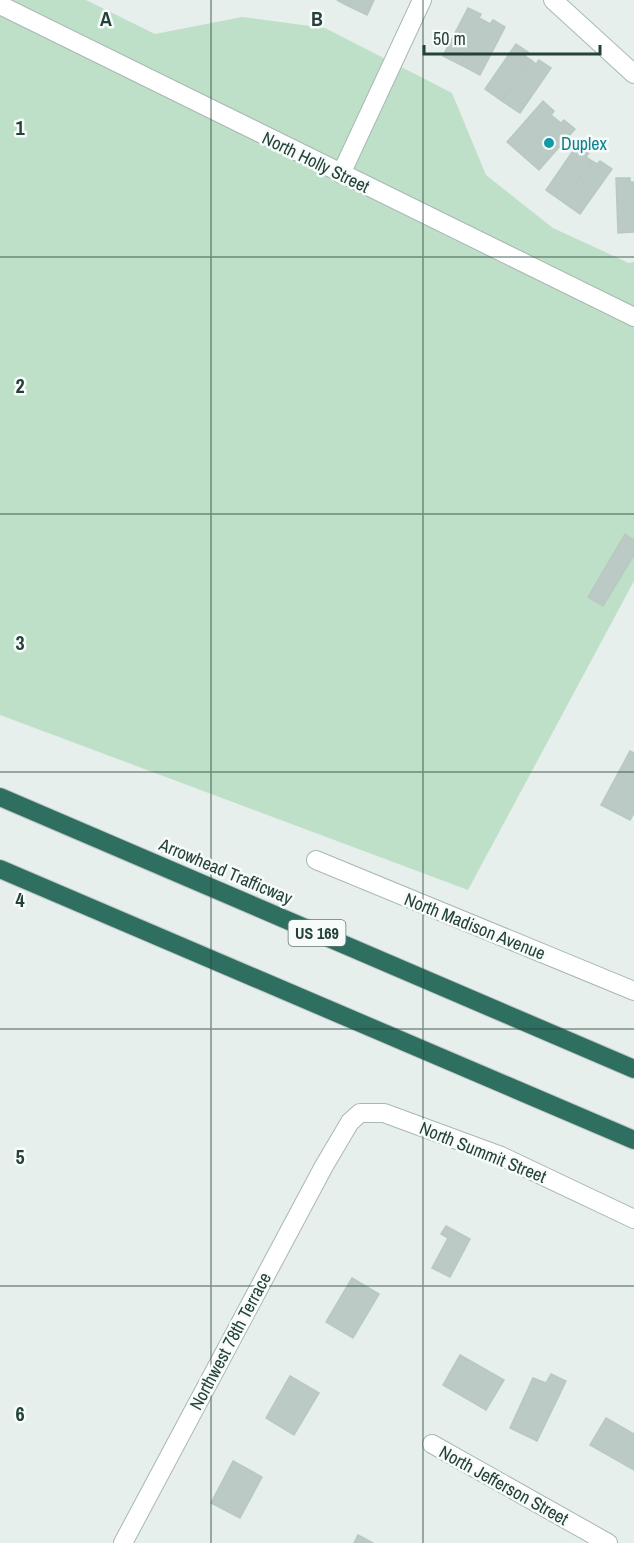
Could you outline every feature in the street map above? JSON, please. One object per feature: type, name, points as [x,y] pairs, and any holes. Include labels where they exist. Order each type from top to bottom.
[{"type":"highway","name":"Arrowhead Trafficway","points":[[0,797],[634,1069]]},
{"type":"highway","points":[[0,869],[634,1140]]},
{"type":"street","points":[[341,174],[422,0]]},
{"type":"street","points":[[553,0],[634,74]]},
{"type":"street","name":"North Holly Street","points":[[0,5],[634,317]]},
{"type":"street","name":"North Madison Avenue","points":[[316,860],[634,991]]},
{"type":"street","name":"North Summit Street","points":[[339,1140],[350,1122],[360,1113],[384,1113],[501,1156],[634,1219]]},
{"type":"street","name":"Northwest 78th Terrace","points":[[123,1543],[339,1140]]},
{"type":"street","name":"North Jefferson Street","points":[[432,1444],[608,1543]]},
{"type":"green space","points":[[0,0],[86,0],[155,34],[242,17],[325,28],[452,93],[486,175],[553,228],[629,263],[634,262],[634,581],[468,890],[0,715]]},
{"type":"building","points":[[337,0],[351,0],[348,6]]},
{"type":"building","points":[[351,0],[374,0],[367,15],[348,6]]},
{"type":"building","points":[[468,8],[481,14],[479,18],[485,21],[461,65],[443,56]]},
{"type":"building","points":[[493,20],[505,27],[480,75],[461,65],[485,21],[490,24]]},
{"type":"building","points":[[516,44],[528,52],[525,56],[531,60],[502,101],[485,89]]},
{"type":"building","name":"Duplex","points":[[531,60],[536,64],[539,60],[551,68],[520,113],[502,101]]},
{"type":"building","name":"Duplex","points":[[543,101],[554,111],[551,115],[556,119],[523,156],[507,142]]},
{"type":"building","name":"Duplex","points":[[556,119],[561,123],[564,120],[575,129],[539,170],[523,156]]},
{"type":"building","name":"Duplex","points":[[577,145],[589,153],[586,157],[592,161],[563,202],[546,190]]},
{"type":"building","name":"Duplex","points":[[592,161],[597,164],[600,161],[612,169],[580,214],[563,202]]},
{"type":"building","name":"Duplex","points":[[616,178],[630,178],[630,182],[634,182],[634,232],[618,233]]},
{"type":"building","points":[[625,534],[634,540],[634,555],[603,606],[588,597]]},
{"type":"building","points":[[630,751],[634,753],[634,813],[630,820],[601,805]]},
{"type":"building","points":[[446,1226],[470,1239],[450,1277],[432,1268],[448,1238],[441,1234]]},
{"type":"building","points":[[352,1278],[379,1294],[353,1338],[326,1322]]},
{"type":"building","points":[[460,1355],[504,1380],[486,1410],[443,1385]]},
{"type":"building","points":[[551,1374],[566,1381],[537,1441],[510,1428],[533,1378],[546,1383]]},
{"type":"building","points":[[290,1376],[319,1393],[294,1435],[266,1418]]},
{"type":"building","points":[[606,1418],[634,1434],[634,1470],[590,1445]]},
{"type":"building","points":[[233,1461],[262,1477],[240,1518],[211,1503]]},
{"type":"building","points":[[358,1535],[373,1543],[354,1543]]},
{"type":"place","name":"Duplex","points":[[549,143]]}]
